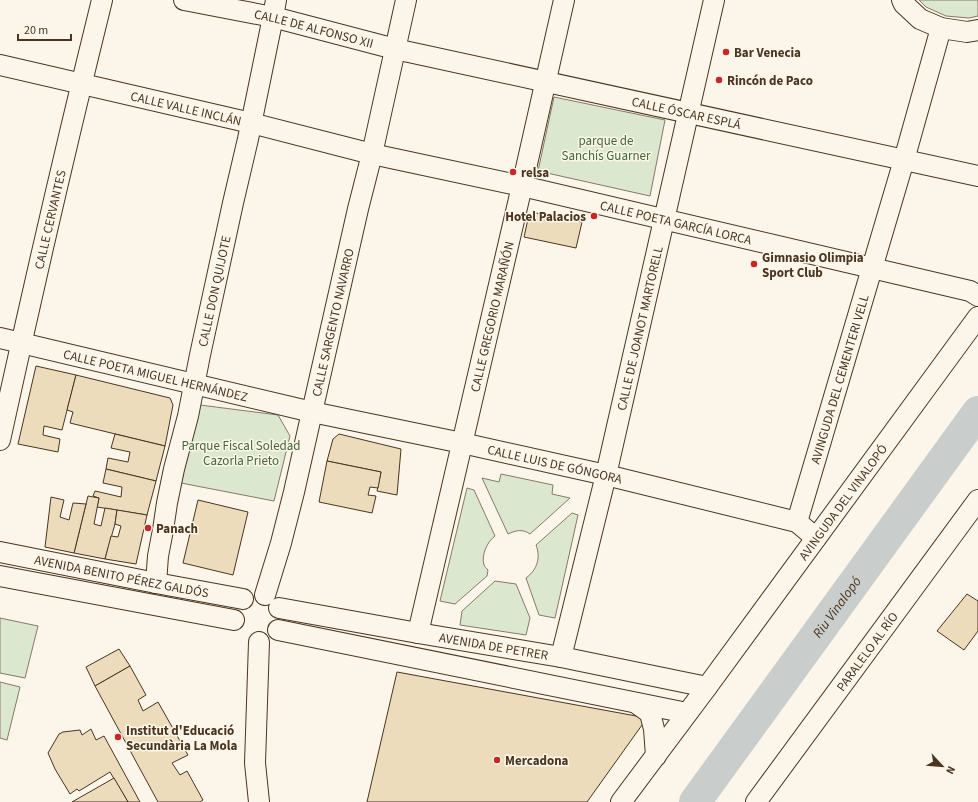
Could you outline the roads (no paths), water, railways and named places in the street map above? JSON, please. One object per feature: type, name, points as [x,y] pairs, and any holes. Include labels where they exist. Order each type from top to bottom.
[{"type":"street","name":"CALLE CERVANTES","points":[[0,440],[21,343],[102,0]]},
{"type":"street","name":"CALLE DE ALFONSO XII","points":[[184,0],[275,9],[395,49]]},
{"type":"street","points":[[395,49],[406,0]]},
{"type":"street","name":"CALLE GREGORIO MARAÑÓN","points":[[418,633],[564,0]]},
{"type":"street","name":"CALLE DE JOANOT MARTORELL","points":[[561,657],[606,475],[714,0]]},
{"type":"street","points":[[902,0],[904,4],[920,19],[941,28],[968,32],[978,30]]},
{"type":"street","name":"CALLE DON QUIJOTE","points":[[156,583],[158,556],[174,469],[188,416],[232,203],[251,123],[275,9]]},
{"type":"street","name":"AVINGUDA DEL CEMENTERI VELL","points":[[797,522],[904,160],[941,28]]},
{"type":"street","name":"CALLE ÓSCAR ESPLÁ","points":[[395,49],[978,176]]},
{"type":"street","name":"CALLE SARGENTO NAVARRO","points":[[272,602],[281,543],[395,49]]},
{"type":"street","name":"CALLE VALLE INCLÁN","points":[[0,66],[251,123],[372,154]]},
{"type":"street","name":"CALLE POETA GARCÍA LORCA","points":[[372,154],[522,186],[664,219],[970,291],[978,296]]},
{"type":"street","name":"AVINGUDA DEL VINALOPÓ","points":[[621,802],[978,317]]},
{"type":"street","name":"CALLE POETA MIGUEL HERNÁNDEZ","points":[[0,338],[312,412]]},
{"type":"street","name":"CALLE LUIS DE GÓNGORA","points":[[312,412],[606,475],[797,522]]},
{"type":"street","name":"PARALELO AL RÍO","points":[[756,802],[978,500]]},
{"type":"street","points":[[797,522],[816,538]]},
{"type":"street","name":"AVENIDA BENITO PÉREZ GALDÓS","points":[[0,552],[243,599]]},
{"type":"street","name":"AVENIDA BENITO PÉREZ GALDÓS","points":[[0,576],[234,620]]},
{"type":"street","points":[[254,594],[272,602],[282,618],[278,630],[270,638],[264,641],[256,642],[248,640],[237,631],[233,616],[235,608],[246,596],[254,594]]},
{"type":"street","name":"AVENIDA DE PETRER","points":[[272,602],[418,633],[561,657],[707,687]]},
{"type":"street","name":"AVENIDA DE PETRER","points":[[278,630],[687,713]]},
{"type":"street","points":[[259,642],[256,763],[259,802]]},
{"type":"street","points":[[636,703],[650,714],[654,729],[656,756]]},
{"type":"waterway","name":"Riu Vinalopó","points":[[695,802],[978,412]]},
{"type":"place","name":"Bar Venecia","points":[[726,52]]},
{"type":"place","name":"Rincón de Paco","points":[[719,80]]},
{"type":"place","name":"relsa","points":[[513,172]]},
{"type":"place","name":"Hotel Palacios","points":[[594,216]]},
{"type":"place","name":"Gimnasio Olimpia Sport Club","points":[[754,264]]},
{"type":"place","name":"Panach","points":[[148,528]]},
{"type":"place","name":"Institut d'Educació Secundària La Mola","points":[[118,737]]},
{"type":"place","name":"Mercadona","points":[[497,760]]},
{"type":"park label","name":"parque de Sanchís Guarner","points":[[606,148]]},
{"type":"park label","name":"Parque Fiscal Soledad Cazorla Prieto","points":[[241,452]]}]
